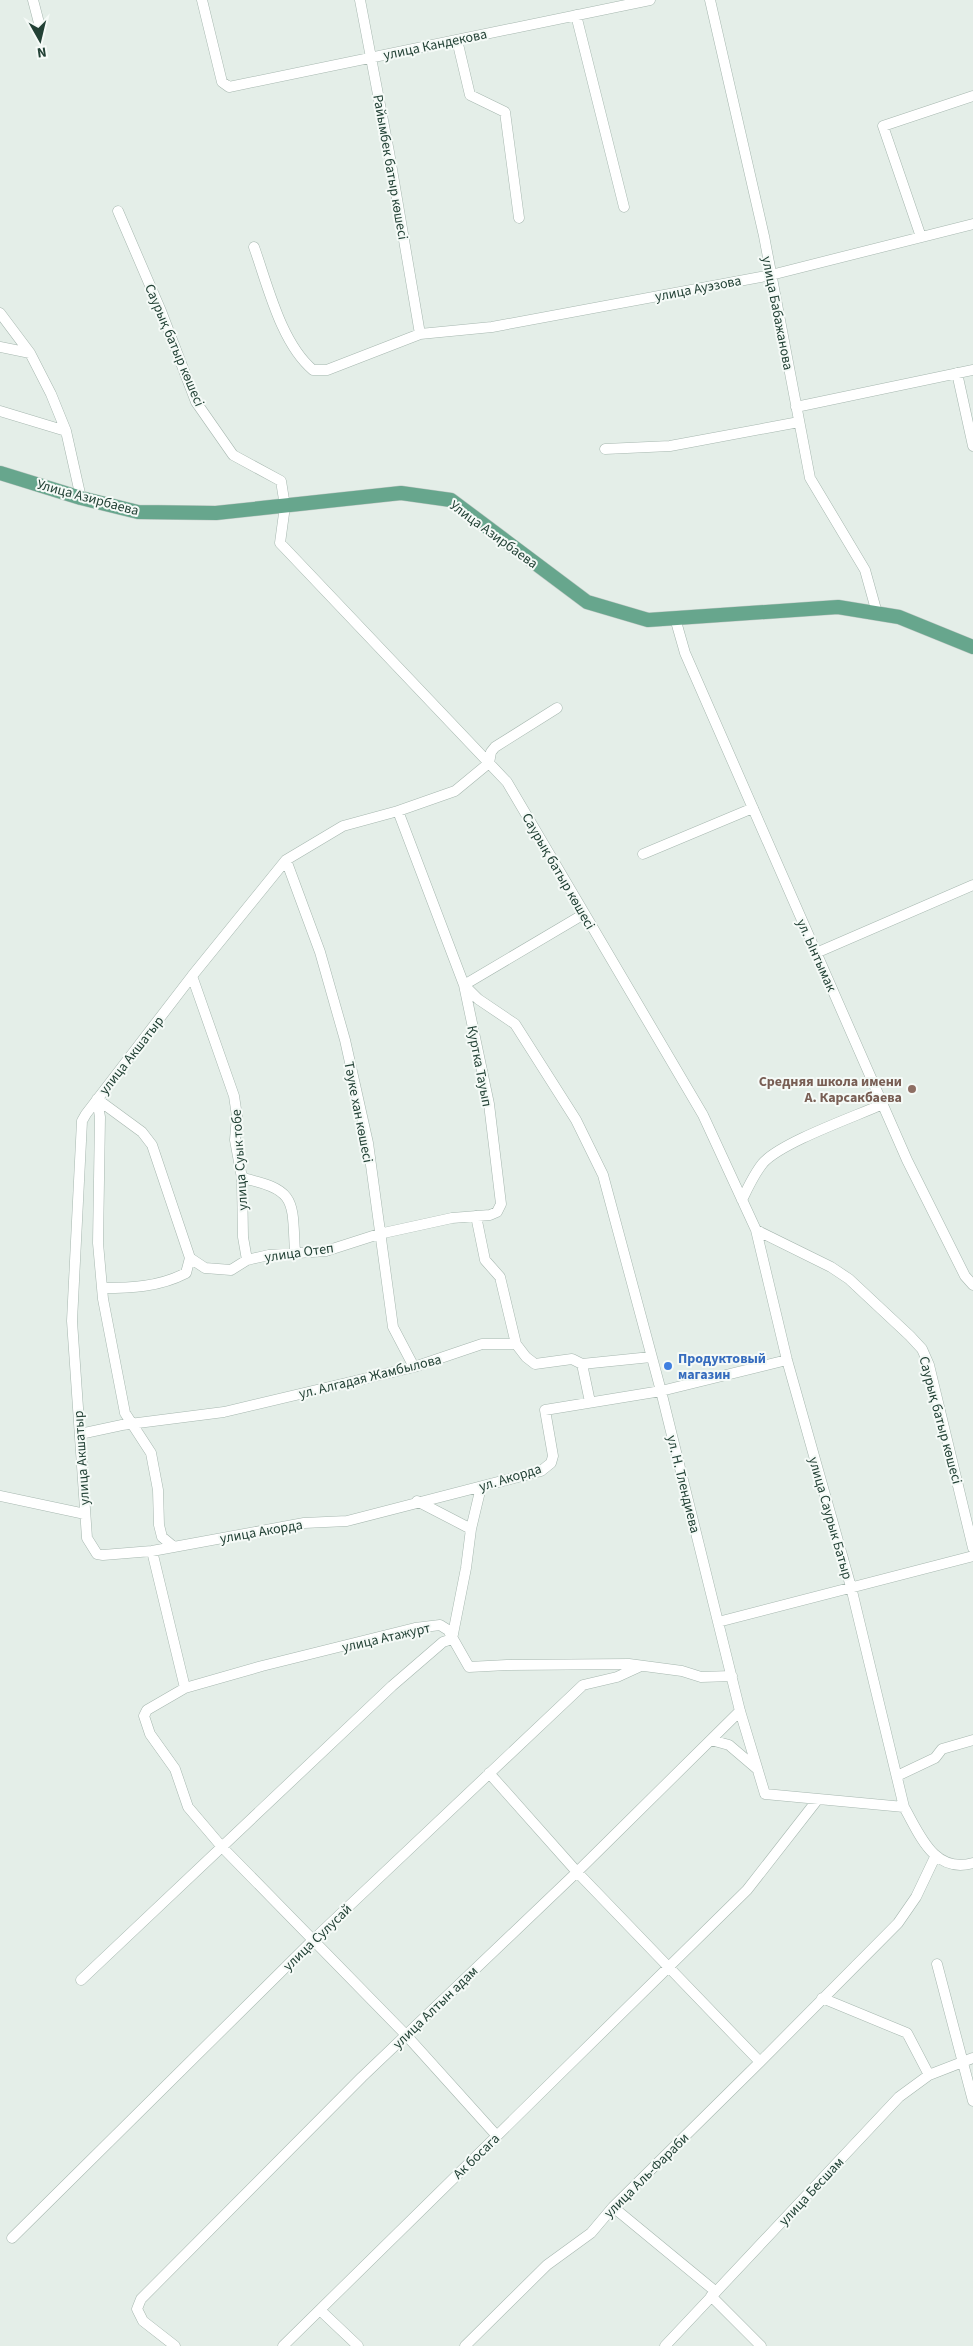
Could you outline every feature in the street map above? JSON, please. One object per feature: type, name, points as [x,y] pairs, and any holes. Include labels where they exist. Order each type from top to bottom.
[{"type":"main road","name":"Улица Азирбаева","points":[[0,473],[81,498],[138,512],[216,513],[401,493],[451,500],[587,602],[648,620],[838,607],[899,617],[973,647]]},
{"type":"street","points":[[33,0],[39,23]]},
{"type":"street","name":"улица Кандекова","points":[[202,0],[222,82],[229,87],[650,0]]},
{"type":"street","name":"Райымбек батыр көшесі","points":[[360,0],[372,57],[420,334]]},
{"type":"street","name":"улица Бабажанова","points":[[710,0],[771,275],[810,478],[865,570],[877,613]]},
{"type":"street","points":[[576,15],[624,207]]},
{"type":"street","points":[[457,40],[470,95],[505,112],[519,218]]},
{"type":"street","points":[[921,237],[883,126],[973,96]]},
{"type":"street","name":"Саурық батыр көшесі","points":[[118,211],[161,311],[196,402],[233,454],[282,481],[285,506],[280,543],[508,782],[703,1115],[756,1230],[830,1267],[849,1279],[922,1349],[929,1365],[973,1548]]},
{"type":"street","name":"улица Ауэзова","points":[[254,247],[279,317],[300,360],[313,370],[327,370],[420,334],[492,327],[771,275],[973,224]]},
{"type":"street","points":[[0,313],[30,353],[51,394],[66,431],[81,498]]},
{"type":"street","points":[[0,347],[30,353]]},
{"type":"street","points":[[796,407],[973,370]]},
{"type":"street","points":[[957,373],[973,446]]},
{"type":"street","points":[[0,410],[66,431]]},
{"type":"street","points":[[605,449],[670,446],[799,422]]},
{"type":"street","name":"ул. Ынтымак","points":[[675,618],[685,653],[907,1160],[965,1276],[973,1285]]},
{"type":"street","points":[[490,763],[491,752],[495,747],[557,708]]},
{"type":"street","name":"улица Акшатыр","points":[[103,1556],[97,1554],[87,1538],[72,1321],[82,1120],[192,976],[286,860],[343,826],[398,811],[455,791],[490,763]]},
{"type":"street","points":[[643,854],[752,808]]},
{"type":"street","name":"Куртка Тауып","points":[[379,1234],[452,1218],[490,1216],[497,1212],[501,1204],[489,1104],[464,985],[398,811]]},
{"type":"street","name":"Тәуке хан көшесі","points":[[286,860],[320,952],[345,1040],[368,1144],[393,1327],[414,1367]]},
{"type":"street","points":[[816,953],[973,885]]},
{"type":"street","points":[[464,985],[584,914]]},
{"type":"street","name":"улица Суык тобе","points":[[192,976],[234,1096],[237,1116],[235,1140],[242,1178],[243,1237],[247,1260]]},
{"type":"street","name":"ул. Н. Тлендиева","points":[[464,985],[478,999],[515,1024],[576,1120],[603,1174],[661,1391],[740,1711],[765,1794],[818,1799]]},
{"type":"street","points":[[97,1099],[142,1132],[152,1145],[190,1258],[186,1273],[170,1281],[133,1288],[102,1288]]},
{"type":"street","points":[[97,1099],[100,1117],[98,1243],[102,1288],[126,1412],[151,1453],[158,1490],[159,1525],[162,1537],[174,1547]]},
{"type":"street","points":[[742,1200],[750,1182],[763,1163],[780,1150],[883,1104]]},
{"type":"street","points":[[242,1178],[260,1182],[280,1191],[291,1202],[295,1253]]},
{"type":"street","points":[[476,1216],[485,1260],[500,1277],[516,1344],[526,1357],[535,1364],[572,1359],[582,1364],[651,1357]]},
{"type":"street","name":"улица Саурык Батыр","points":[[756,1230],[787,1360],[850,1587],[904,1807],[935,1857]]},
{"type":"street","name":"улица Отеп","points":[[190,1258],[205,1268],[230,1270],[247,1260],[295,1253],[326,1252],[379,1234]]},
{"type":"street","name":"ул. Алгадая Жамбылова","points":[[80,1434],[132,1424],[224,1412],[414,1367],[482,1344],[516,1344]]},
{"type":"street","name":"ул. Акорда","points":[[417,1502],[541,1471],[551,1463],[554,1456],[545,1410],[661,1391],[787,1360]]},
{"type":"street","points":[[582,1364],[590,1402]]},
{"type":"street","points":[[81,1980],[392,1686],[443,1642],[452,1639],[466,1568],[471,1530],[481,1487]]},
{"type":"street","points":[[0,1496],[85,1514]]},
{"type":"street","points":[[417,1502],[471,1530]]},
{"type":"street","name":"улица Акорда","points":[[103,1556],[152,1551],[304,1523],[347,1521],[417,1502]]},
{"type":"street","points":[[152,1551],[185,1688]]},
{"type":"street","points":[[718,1622],[973,1556]]},
{"type":"street","name":"улица Атажурт","points":[[222,1847],[188,1807],[175,1769],[150,1734],[144,1716],[146,1710],[185,1688],[415,1628],[440,1625],[448,1630],[469,1667],[517,1664],[641,1666],[682,1671],[701,1677],[732,1676]]},
{"type":"street","name":"улица Сулусай","points":[[12,2238],[312,1941],[583,1685],[617,1677],[641,1666]]},
{"type":"street","name":"улица Алтын адам","points":[[175,2346],[143,2321],[137,2310],[141,2299],[406,2035],[577,1872],[740,1711]]},
{"type":"street","points":[[711,1740],[729,1746],[744,1756],[758,1770]]},
{"type":"street","points":[[897,1776],[935,1758],[942,1750],[973,1740]]},
{"type":"street","points":[[489,1773],[577,1872],[760,2062]]},
{"type":"street","points":[[818,1799],[904,1807]]},
{"type":"street","name":"Ак босага","points":[[283,2346],[747,1890],[818,1799]]},
{"type":"street","points":[[222,1847],[406,2035],[498,2136]]},
{"type":"street","points":[[935,1857],[956,1866],[973,1863]]},
{"type":"street","name":"улица Аль-Фараби","points":[[465,2346],[548,2265],[591,2233],[613,2206],[898,1923],[916,1897],[935,1857]]},
{"type":"street","points":[[937,1964],[973,2101]]},
{"type":"street","points":[[822,1998],[907,2033],[929,2075]]},
{"type":"street","name":"улица Бесшам","points":[[665,2346],[899,2097],[929,2075],[973,2058]]},
{"type":"street","points":[[613,2206],[713,2294],[761,2346]]},
{"type":"street","points":[[320,2310],[358,2346]]},
{"type":"place","name":"Средняя школа имени А. Карсакбаева","points":[[912,1089]]},
{"type":"place","name":"Продуктовый магазин","points":[[668,1366]]}]
